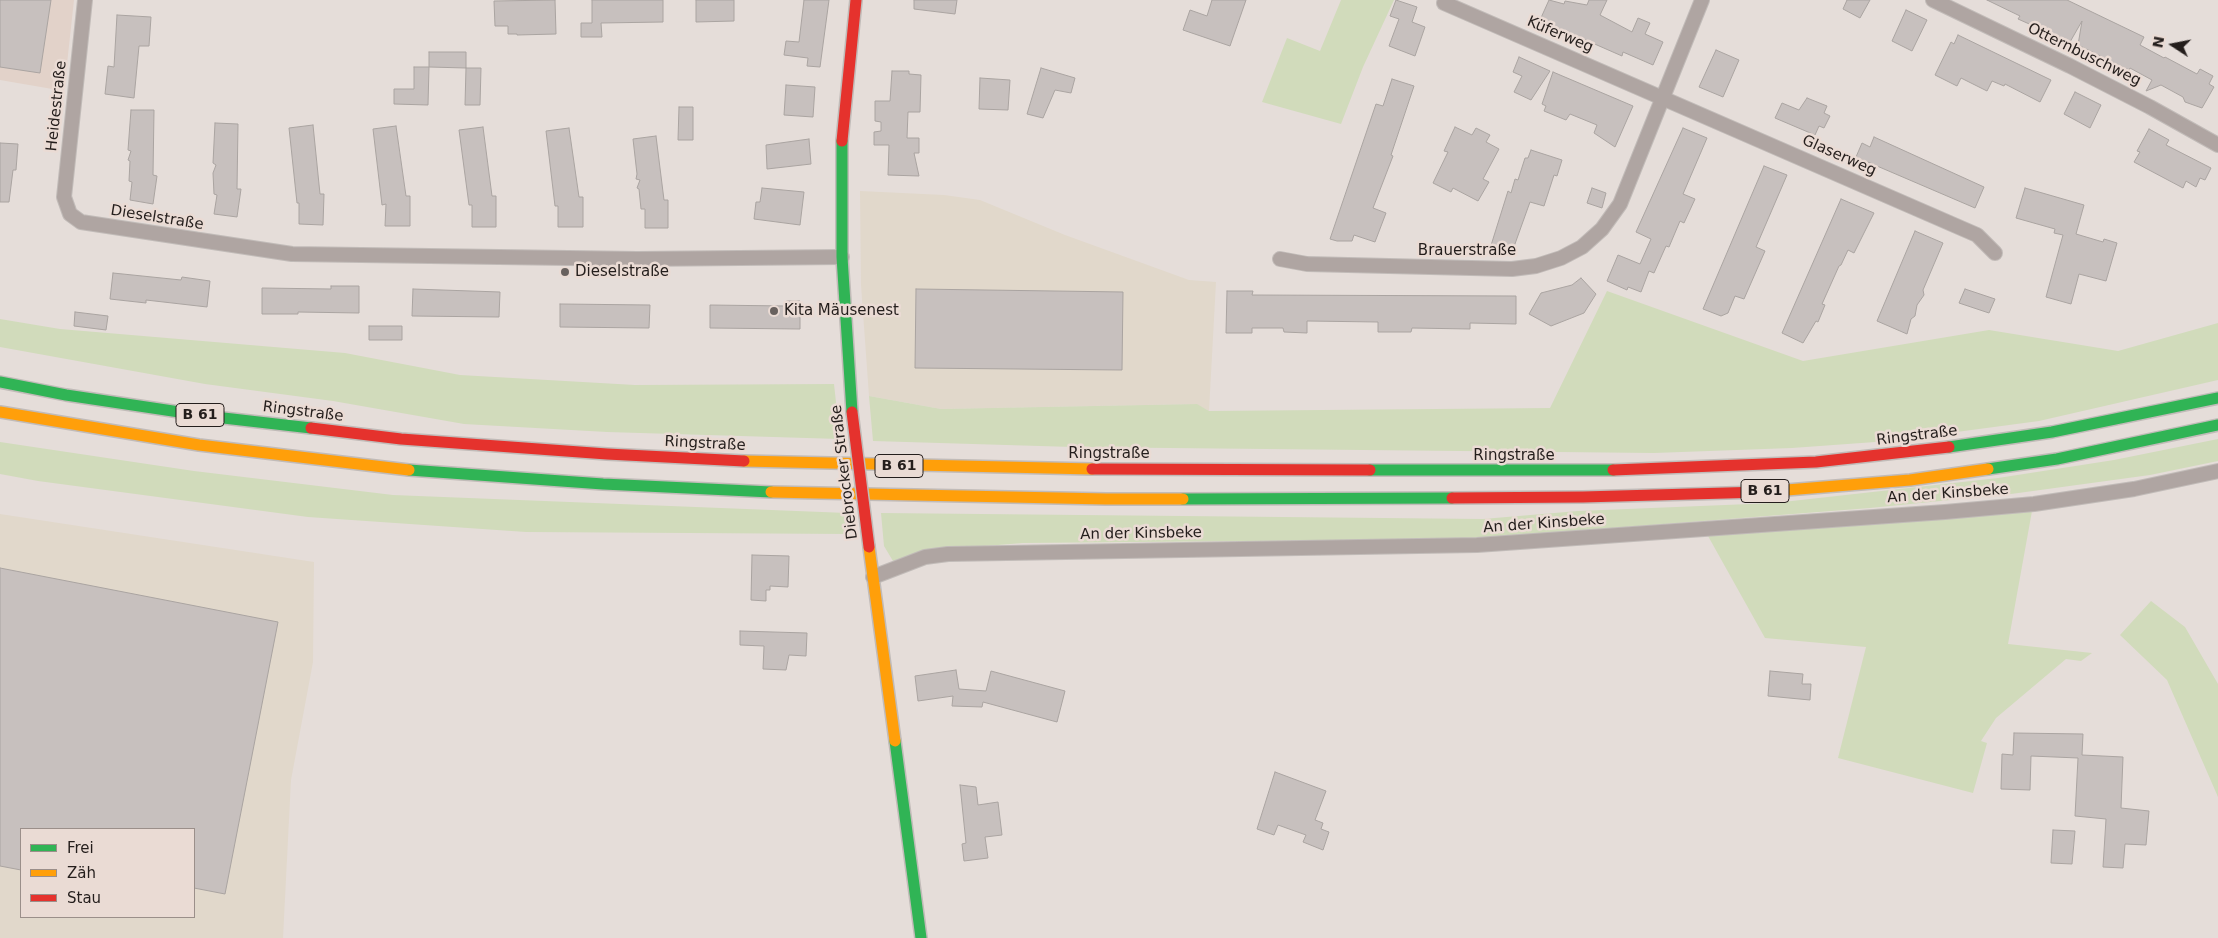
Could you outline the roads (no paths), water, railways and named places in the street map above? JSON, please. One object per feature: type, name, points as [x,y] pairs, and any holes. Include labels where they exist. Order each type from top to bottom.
[{"type":"main road","name":"Diebrocker Straße","points":[[856,0],[842,136],[842,257],[852,412],[868,547],[921,938]]},
{"type":"main road","name":"Ringstraße","points":[[0,382],[66,395],[206,416],[401,439],[607,454],[784,462],[1096,469],[1593,471],[1816,462],[1907,453],[2052,432],[2218,398]]},
{"type":"main road","name":"B 61","points":[[0,412],[199,445],[410,470],[603,484],[796,493],[1126,499],[1583,498],[1728,494],[1819,488],[1910,480],[2057,459],[2218,425]]},
{"type":"street","name":"Heidestraße","points":[[70,214],[64,197],[85,0]]},
{"type":"street","name":"Brauerstraße","points":[[1280,259],[1307,264],[1512,269],[1536,266],[1561,258],[1582,247],[1602,229],[1620,204],[1702,0]]},
{"type":"street","name":"Otternbuschweg","points":[[1933,0],[2070,66],[2150,107],[2218,145]]},
{"type":"street","name":"Küferweg","points":[[1444,3],[1664,97]]},
{"type":"street","name":"Glaserweg","points":[[1664,97],[1977,235],[1995,253]]},
{"type":"street","name":"Dieselstraße","points":[[70,214],[81,222],[292,254],[637,259],[842,257]]},
{"type":"street","name":"An der Kinsbeke","points":[[873,577],[925,557],[948,554],[1477,545],[1945,512],[2034,504],[2218,472]]},
{"type":"place","name":"Dieselstraße","points":[[565,272]]},
{"type":"place","name":"Kita Mäusenest","points":[[774,311]]}]
